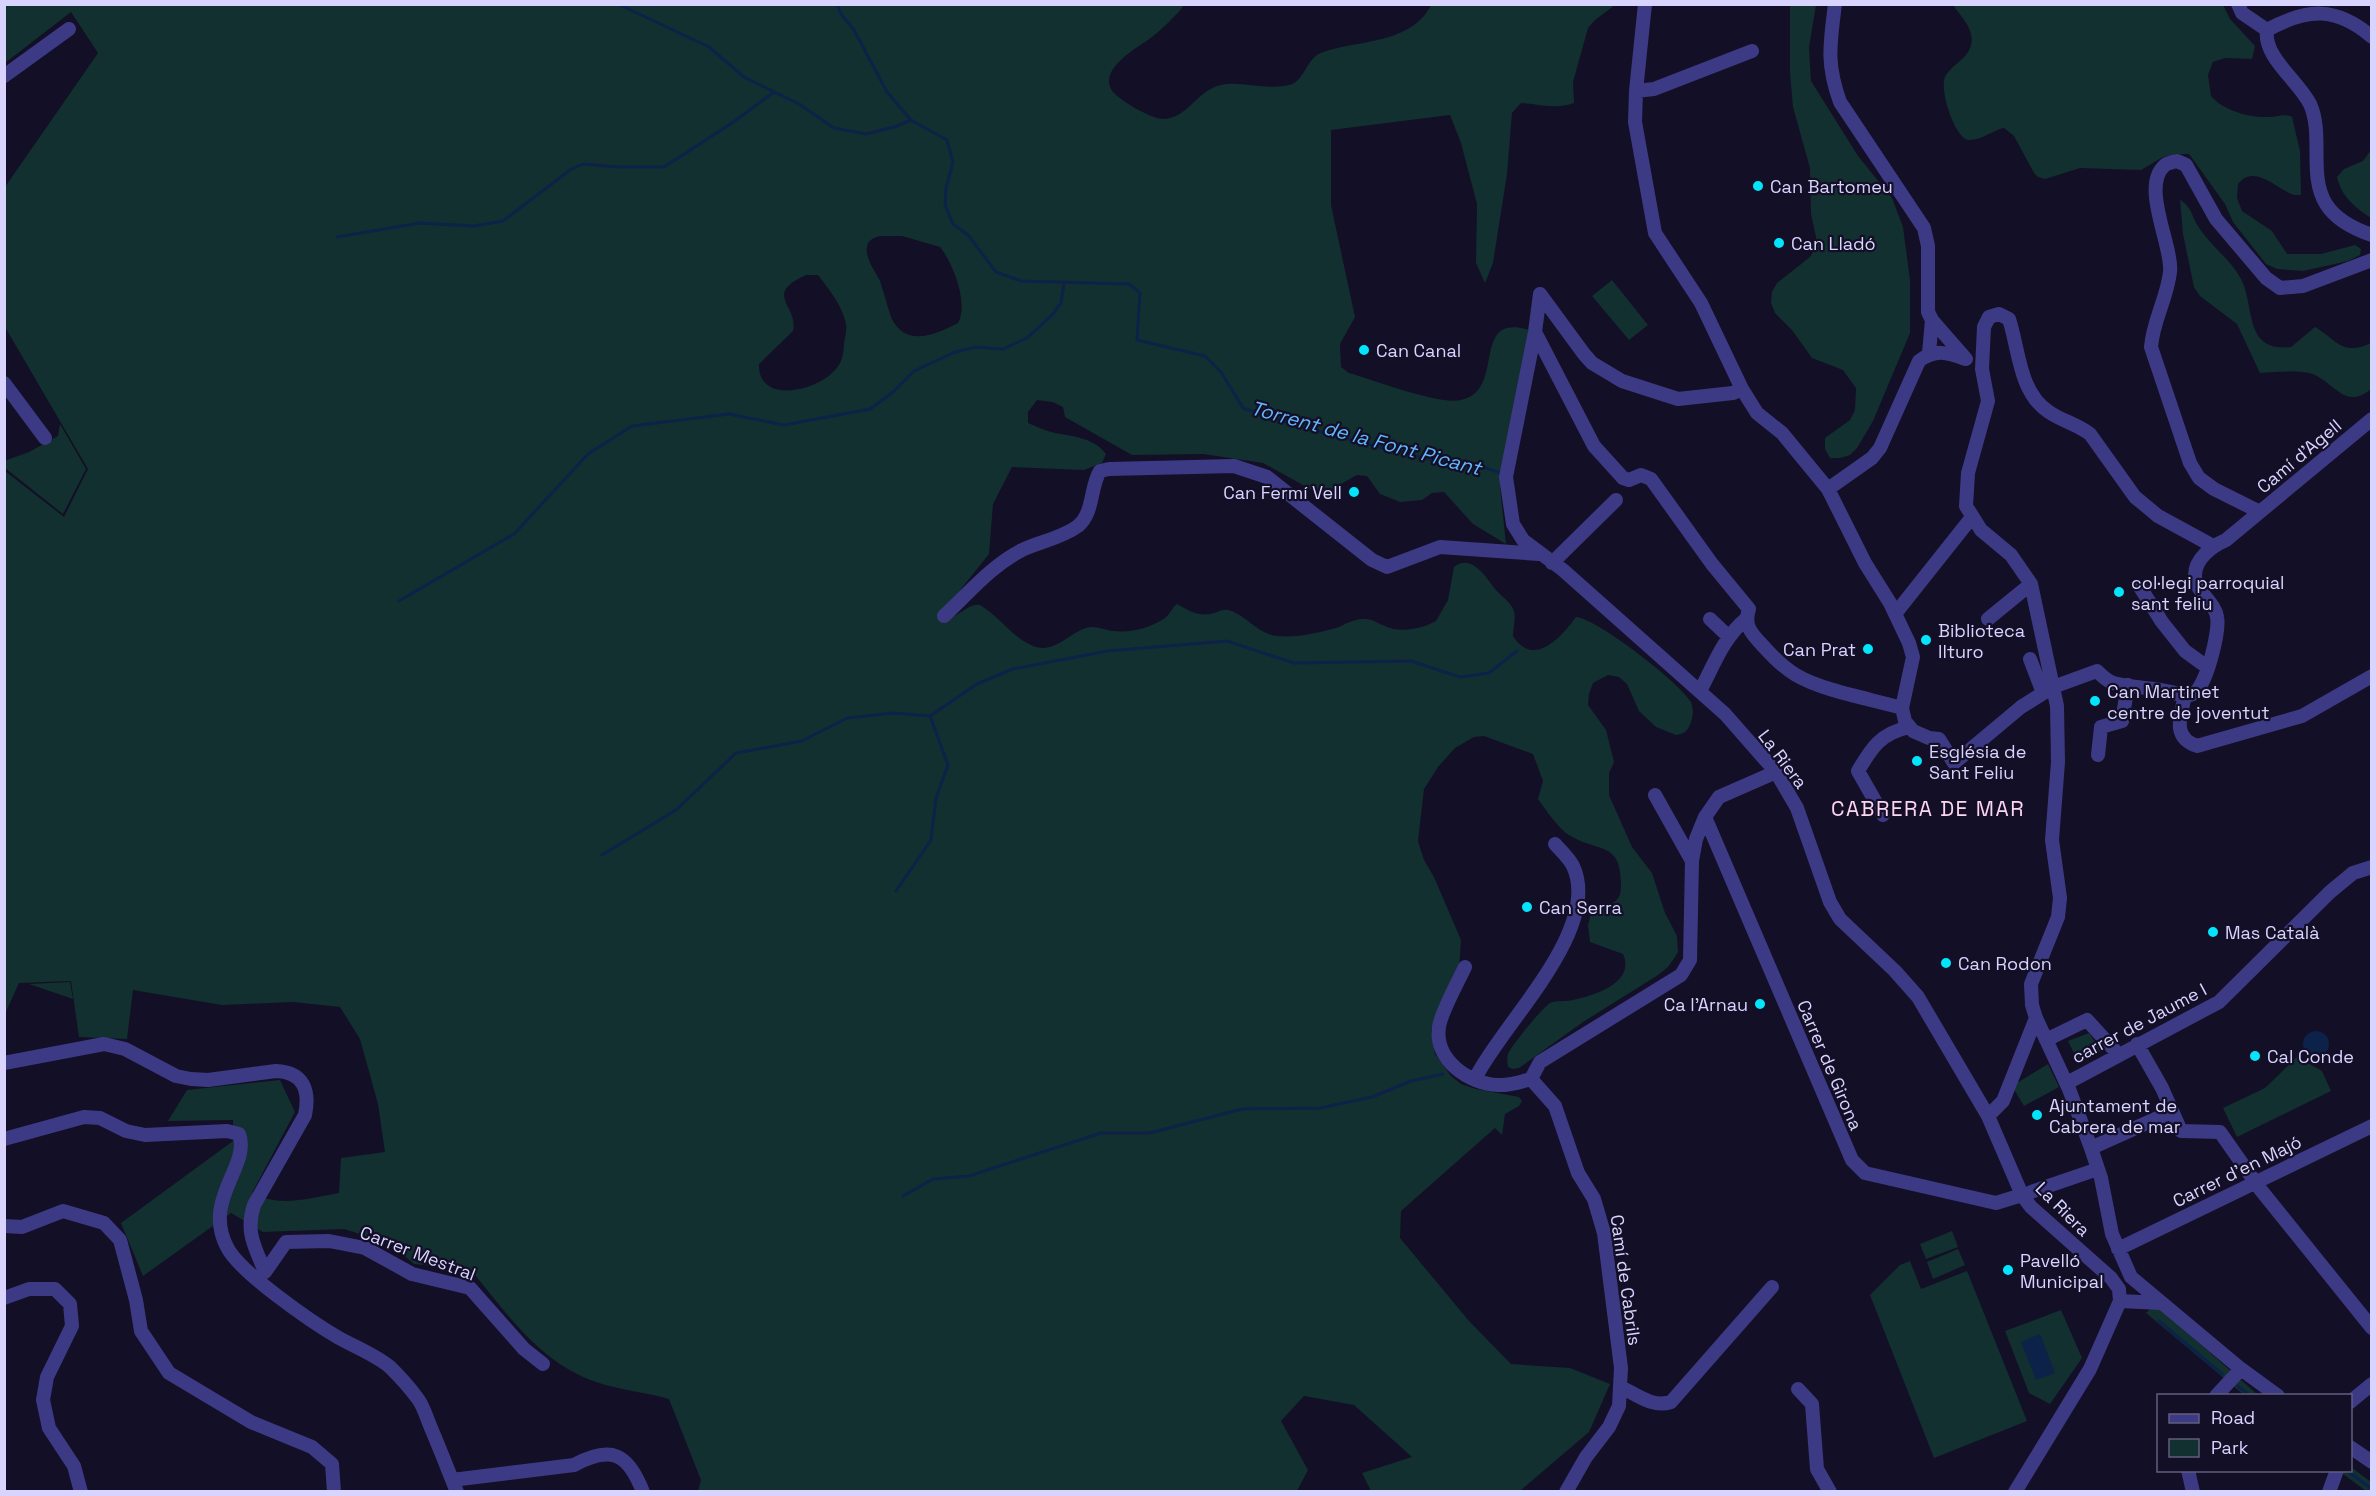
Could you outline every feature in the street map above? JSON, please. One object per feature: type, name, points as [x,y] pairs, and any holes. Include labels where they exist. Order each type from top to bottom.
[{"type":"street","points":[[1645,4],[1635,122],[1655,233],[1701,303],[1742,389],[1757,413],[1782,433],[1828,489],[1865,563],[1895,614],[1913,657],[1902,708],[1905,721],[1913,731],[1938,739],[1954,763],[2015,710],[2048,690],[2097,671],[2111,682],[2185,695],[2193,694],[2199,689],[2205,678],[2218,632],[2215,607],[2195,576],[2198,564],[2213,546],[2226,540],[2254,516],[2199,478],[2190,463],[2155,363],[2151,347],[2152,329],[2167,292],[2171,269],[2156,200],[2160,171],[2165,165],[2177,161],[2186,165],[2216,219],[2266,278],[2280,288],[2303,286],[2372,260]]},
{"type":"street","points":[[1835,4],[1828,54],[1832,80],[1840,102],[1924,228],[1928,246],[1928,312],[1932,320],[1966,359]]},
{"type":"street","points":[[2238,4],[2242,13],[2267,30]]},
{"type":"street","points":[[2267,30],[2302,15],[2335,14],[2351,20],[2372,37]]},
{"type":"street","points":[[4,76],[69,28]]},
{"type":"street","points":[[2267,30],[2265,42],[2273,56],[2296,81],[2311,106],[2315,130],[2315,158],[2325,202],[2334,216],[2372,235]]},
{"type":"street","points":[[1636,91],[1654,89],[1752,51]]},
{"type":"street","name":"La Riera","points":[[1742,389],[1733,393],[1677,399],[1622,381],[1592,363],[1540,294],[1535,332],[1506,477],[1513,524],[1523,540],[1725,714],[1776,772],[1797,808],[1830,902],[1840,919],[1895,971],[1918,997],[1988,1116],[2027,1194],[2031,1207],[2111,1278]]},
{"type":"street","points":[[2048,690],[2049,669],[2031,584],[2011,555],[1981,530],[1966,506],[1968,474],[1988,400],[1982,369],[1981,347],[1984,327],[1989,317],[1998,314],[2009,319],[2022,369],[2031,392],[2039,404],[2046,411],[2081,427],[2090,434],[2135,497],[2158,516],[2213,546]]},
{"type":"street","points":[[1929,353],[1932,320]]},
{"type":"street","points":[[1535,332],[1594,446],[1623,478],[1629,480],[1641,475],[1651,479],[1712,564],[1749,609],[1746,619],[1719,651],[1700,691]]},
{"type":"street","points":[[1828,489],[1872,458],[1880,448],[1912,373],[1919,361],[1929,353],[1947,352],[1966,359],[1982,369]]},
{"type":"street","points":[[4,383],[45,438]]},
{"type":"street","name":"Camí d'Agell","points":[[2254,516],[2372,419]]},
{"type":"street","points":[[944,616],[992,569],[1022,550],[1078,526],[1093,496],[1096,478],[1100,471],[1109,469],[1234,466],[1267,477],[1372,560],[1387,567],[1440,547],[1539,554]]},
{"type":"street","points":[[1552,563],[1616,500]]},
{"type":"street","points":[[1895,614],[1972,517]]},
{"type":"street","points":[[1988,619],[2031,584]]},
{"type":"street","points":[[2140,587],[2162,622],[2185,651],[2207,666]]},
{"type":"street","points":[[1746,619],[1749,632],[1795,675],[1817,685],[1902,708]]},
{"type":"street","points":[[1710,620],[1729,638]]},
{"type":"street","points":[[2030,659],[2048,690],[2058,719],[2058,762],[2052,840],[2060,898],[2058,917],[2031,984],[2032,1005],[2036,1018],[2067,1083],[2091,1148],[2098,1169],[2112,1234],[2131,1277],[2162,1303],[2235,1376],[2276,1394]]},
{"type":"street","points":[[2185,695],[2180,722],[2181,734],[2186,742],[2197,746],[2302,716],[2372,676]]},
{"type":"street","points":[[2098,755],[2101,727],[2122,721],[2128,685]]},
{"type":"street","points":[[1883,815],[1858,771],[1870,751],[1882,738],[1895,730],[1910,727]]},
{"type":"street","points":[[1465,967],[1439,1024],[1438,1040],[1446,1056],[1457,1071],[1498,1086],[1530,1079],[1540,1062],[1681,975],[1690,960],[1692,861],[1696,839],[1705,818],[1719,797],[1776,772]]},
{"type":"street","points":[[1655,795],[1692,861]]},
{"type":"street","name":"Carrer de Girona","points":[[1705,818],[1852,1160],[1865,1173],[1996,1203],[2098,1169]]},
{"type":"street","points":[[1475,1079],[1482,1064],[1533,996],[1552,966],[1573,920],[1579,891],[1573,865],[1556,844]]},
{"type":"street","name":"carrer de Jaume I","points":[[2067,1083],[2219,1002],[2330,892],[2353,873],[2372,867]]},
{"type":"street","points":[[1988,1116],[2003,1101],[2036,1018]]},
{"type":"street","points":[[2046,1040],[2087,1020],[2118,1054]]},
{"type":"street","points":[[4,1063],[104,1044],[125,1049],[176,1076],[191,1079],[208,1080],[276,1071],[287,1071],[296,1076],[305,1087],[308,1101],[305,1115],[254,1205],[249,1219],[250,1237],[274,1292]]},
{"type":"street","points":[[2137,1044],[2162,1088],[2181,1131],[2220,1132],[2256,1183],[2372,1328]]},
{"type":"street","name":"Camí de Cabrils","points":[[1530,1079],[1555,1106],[1578,1173],[1598,1210],[1609,1264],[1621,1387],[1619,1406],[1609,1427],[1586,1457],[1566,1491]]},
{"type":"street","points":[[2091,1148],[2171,1112]]},
{"type":"street","points":[[4,1138],[84,1117],[100,1118],[126,1131],[145,1135],[227,1131],[239,1134],[242,1143],[240,1152],[222,1198],[219,1213],[220,1229],[226,1246],[237,1264],[336,1336],[389,1366],[419,1400],[455,1486],[574,1465],[587,1458],[613,1454],[622,1457],[639,1479],[644,1491]]},
{"type":"street","name":"Carrer d'en Majó","points":[[2118,1249],[2372,1126]]},
{"type":"street","points":[[4,1226],[22,1227],[63,1211],[104,1223],[120,1240],[136,1300],[141,1331],[169,1373],[251,1422],[312,1447],[332,1464],[334,1491]]},
{"type":"street","points":[[2082,1253],[2106,1264],[2111,1257],[2112,1234]]},
{"type":"street","name":"Carrer Mestral","points":[[265,1272],[286,1242],[329,1241],[365,1248],[412,1274],[470,1288],[525,1349],[543,1364]]},
{"type":"street","points":[[2111,1278],[2131,1277]]},
{"type":"street","points":[[2111,1278],[2127,1302]]},
{"type":"street","points":[[1621,1387],[1654,1403],[1671,1402],[1772,1287]]},
{"type":"street","points":[[4,1298],[29,1289],[55,1289],[70,1304],[72,1326],[47,1377],[43,1400],[49,1428],[74,1466],[81,1491]]},
{"type":"street","points":[[2015,1491],[2090,1369],[2127,1302],[2145,1289]]},
{"type":"street","points":[[2127,1302],[2162,1303]]},
{"type":"street","points":[[2217,1394],[2235,1376]]},
{"type":"street","points":[[2352,1400],[2372,1384]]},
{"type":"street","points":[[1798,1389],[1812,1404],[1817,1469],[1830,1491]]},
{"type":"street","points":[[2352,1448],[2372,1462]]},
{"type":"street","points":[[2188,1472],[2193,1491]]},
{"type":"street","points":[[2329,1491],[2336,1472]]},
{"type":"green space","points":[[5,5],[1184,5],[1152,37],[1122,58],[1111,73],[1109,81],[1114,93],[1127,103],[1144,113],[1164,119],[1186,110],[1203,94],[1217,86],[1233,84],[1270,87],[1294,83],[1317,55],[1398,34],[1422,18],[1431,5],[1615,5],[1588,28],[1573,82],[1574,103],[1554,106],[1521,103],[1512,113],[1507,174],[1493,263],[1485,283],[1476,263],[1477,204],[1461,143],[1450,115],[1331,130],[1331,205],[1355,317],[1340,344],[1341,367],[1349,373],[1422,396],[1451,401],[1461,400],[1475,394],[1483,383],[1493,342],[1500,332],[1511,327],[1529,330],[1500,487],[1506,544],[1473,524],[1444,492],[1432,493],[1422,500],[1400,502],[1380,494],[1367,476],[1357,475],[1321,495],[1263,463],[1203,454],[1132,455],[1065,417],[1063,407],[1053,402],[1037,400],[1028,412],[1028,423],[1051,432],[1088,441],[1101,448],[1106,454],[1102,463],[1084,470],[1012,467],[993,504],[989,554],[945,609],[943,619],[954,616],[971,606],[980,605],[1017,636],[1039,648],[1053,646],[1089,627],[1120,631],[1147,627],[1165,618],[1177,604],[1200,614],[1228,610],[1240,615],[1263,632],[1277,636],[1314,633],[1362,619],[1403,630],[1436,621],[1448,600],[1454,567],[1460,563],[1466,563],[1478,568],[1511,605],[1515,614],[1513,636],[1521,645],[1530,650],[1538,650],[1555,640],[1576,617],[1587,620],[1638,653],[1684,693],[1691,702],[1693,714],[1688,729],[1676,735],[1656,727],[1639,711],[1627,684],[1619,677],[1608,675],[1593,683],[1588,705],[1606,730],[1614,762],[1609,773],[1609,795],[1632,847],[1652,873],[1665,913],[1677,936],[1678,952],[1668,967],[1658,975],[1583,1022],[1519,1068],[1508,1067],[1508,1054],[1546,1006],[1553,1002],[1573,1000],[1601,991],[1618,980],[1623,973],[1625,964],[1623,954],[1590,942],[1588,925],[1593,906],[1610,904],[1619,896],[1621,884],[1617,860],[1606,850],[1569,835],[1552,818],[1538,799],[1543,781],[1533,754],[1484,736],[1474,737],[1455,748],[1438,767],[1424,789],[1418,841],[1424,860],[1434,877],[1461,940],[1459,970],[1431,1030],[1435,1054],[1451,1076],[1461,1084],[1519,1097],[1522,1101],[1519,1106],[1505,1114],[1502,1135],[1495,1128],[1401,1211],[1400,1238],[1469,1321],[1511,1364],[1570,1368],[1610,1384],[1589,1432],[1520,1491],[1371,1491],[1362,1473],[1412,1457],[1354,1405],[1304,1396],[1281,1421],[1308,1470],[1297,1491],[698,1491],[701,1480],[669,1399],[596,1382],[558,1363],[526,1335],[471,1270],[414,1264],[391,1244],[344,1229],[263,1232],[231,1213],[143,1276],[121,1223],[233,1141],[233,1120],[168,1121],[187,1090],[280,1080],[295,1112],[252,1193],[262,1198],[284,1201],[339,1193],[341,1158],[385,1152],[378,1104],[360,1039],[340,1007],[293,1002],[222,1005],[133,990],[127,1039],[79,1037],[71,981],[19,983],[5,1014],[5,471],[64,517],[88,469],[5,327],[5,187],[98,53],[71,12],[5,63]],"holes":[[[880,236],[902,236],[940,247],[950,263],[961,295],[961,315],[958,323],[930,335],[921,336],[912,336],[897,327],[891,317],[880,281],[867,256],[868,243]],[[806,275],[818,275],[842,311],[846,326],[843,354],[834,371],[823,380],[795,390],[781,390],[769,386],[761,378],[759,364],[793,331],[793,322],[784,295],[793,282]]]},
{"type":"green space","points":[[1790,5],[1816,5],[1809,47],[1811,81],[1858,156],[1892,198],[1903,227],[1910,280],[1910,333],[1873,421],[1857,448],[1850,455],[1840,458],[1830,458],[1825,449],[1825,438],[1850,420],[1855,410],[1856,388],[1843,370],[1812,358],[1792,330],[1775,313],[1771,303],[1772,292],[1777,283],[1810,257],[1816,247],[1811,214],[1810,168],[1793,107],[1790,73]]},
{"type":"green space","points":[[1953,5],[2223,5],[2230,19],[2255,46],[2252,59],[2225,58],[2213,62],[2208,75],[2211,96],[2230,110],[2246,115],[2292,117],[2300,151],[2301,195],[2294,195],[2266,180],[2252,176],[2238,184],[2237,198],[2242,211],[2272,231],[2287,254],[2321,254],[2355,245],[2361,249],[2360,255],[2348,261],[2303,271],[2277,269],[2266,264],[2233,222],[2225,204],[2189,154],[2163,157],[2141,170],[2080,168],[2045,179],[2034,173],[2014,136],[2004,128],[1974,140],[1964,138],[1954,124],[1944,92],[1945,77],[1966,55],[1972,39],[1966,24]]},
{"type":"green space","points":[[2371,150],[2371,218],[2346,196],[2337,177],[2344,169],[2363,161]]},
{"type":"green space","points":[[2180,200],[2189,208],[2203,233],[2238,273],[2246,292],[2254,326],[2258,336],[2265,343],[2276,347],[2291,347],[2315,327],[2346,347],[2361,347],[2371,343],[2371,389],[2362,395],[2346,396],[2309,373],[2291,371],[2260,373],[2237,324],[2200,296],[2194,287],[2183,234]]},
{"type":"green space","points":[[1612,280],[1648,325],[1629,340],[1592,296]]},
{"type":"green space","points":[[60,424],[86,469],[63,514],[5,468],[4,461],[29,452],[58,436]]},
{"type":"green space","points":[[70,982],[73,999],[29,984]]},
{"type":"green space","points":[[2089,1033],[2101,1051],[2079,1064],[2068,1041]]},
{"type":"green space","points":[[2297,1057],[2322,1071],[2331,1091],[2237,1137],[2223,1108],[2265,1088]]},
{"type":"green space","points":[[2048,1064],[2059,1087],[2024,1106],[2012,1086]]},
{"type":"green space","points":[[1952,1231],[1958,1247],[1926,1259],[1920,1244]]},
{"type":"green space","points":[[1958,1249],[1965,1265],[1933,1279],[1927,1262]]},
{"type":"green space","points":[[1910,1261],[1921,1289],[1967,1271],[2027,1421],[1934,1458],[1870,1295],[1900,1265]]},
{"type":"green space","points":[[2155,1304],[2257,1394],[2243,1394],[2146,1313]]},
{"type":"green space","points":[[2061,1310],[2082,1358],[2050,1404],[2029,1393],[2005,1331]]},
{"type":"green space","points":[[2352,1468],[2371,1482],[2371,1491],[2366,1491],[2340,1472],[2352,1472]]},
{"type":"water","points":[[2316,1031],[2325,1035],[2329,1044],[2325,1053],[2316,1057],[2307,1053],[2303,1044],[2307,1035]]},
{"type":"water","points":[[2040,1334],[2055,1373],[2036,1380],[2021,1342]]},
{"type":"waterway","points":[[618,4],[709,47],[744,77],[799,104],[834,128],[866,134],[911,120]]},
{"type":"waterway","name":"Torrent de la Font Picant","points":[[837,4],[841,14],[854,30],[887,92],[911,120],[947,140],[953,162],[946,188],[945,205],[953,224],[968,235],[996,272],[1021,281],[1129,284],[1140,293],[1137,340],[1205,356],[1221,372],[1243,408],[1293,425],[1423,458],[1486,468],[1501,473]]},
{"type":"waterway","points":[[337,237],[420,223],[474,226],[503,221],[570,170],[583,164],[664,167],[732,123],[774,92]]},
{"type":"waterway","points":[[399,601],[514,534],[588,454],[632,426],[729,414],[784,425],[870,409],[892,393],[914,371],[955,352],[976,347],[1003,349],[1027,338],[1052,315],[1061,303],[1064,283]]},
{"type":"waterway","points":[[602,855],[676,810],[736,753],[802,741],[847,718],[894,713],[930,716],[977,684],[1013,669],[1107,651],[1227,641],[1294,663],[1411,661],[1460,677],[1489,673],[1517,651]]},
{"type":"waterway","points":[[896,891],[931,840],[936,798],[948,765],[930,716]]},
{"type":"waterway","points":[[903,1196],[933,1179],[969,1176],[1101,1133],[1150,1133],[1242,1109],[1320,1108],[1372,1097],[1411,1081],[1443,1074]]},
{"type":"waterway","points":[[2159,1321],[2222,1374]]},
{"type":"waterway","points":[[2238,1386],[2248,1394]]},
{"type":"waterway","points":[[2349,1472],[2372,1489]]},
{"type":"place","name":"Can Bartomeu","points":[[1758,186]]},
{"type":"place","name":"Can Lladó","points":[[1779,243]]},
{"type":"place","name":"Can Canal","points":[[1364,350]]},
{"type":"place","name":"Can Fermí Vell","points":[[1354,492]]},
{"type":"place","name":"col·legi parroquial sant feliu","points":[[2119,592]]},
{"type":"place","name":"Biblioteca Ilturo","points":[[1926,640]]},
{"type":"place","name":"Can Prat","points":[[1868,649]]},
{"type":"place","name":"Can Martinet centre de joventut","points":[[2095,701]]},
{"type":"place","name":"Església de Sant Feliu","points":[[1917,761]]},
{"type":"place","name":"Can Serra","points":[[1527,907]]},
{"type":"place","name":"Mas Català","points":[[2213,932]]},
{"type":"place","name":"Can Rodon","points":[[1946,963]]},
{"type":"place","name":"Ca l'Arnau","points":[[1760,1004]]},
{"type":"place","name":"Cal Conde","points":[[2255,1056]]},
{"type":"place","name":"Ajuntament de Cabrera de mar","points":[[2037,1115]]},
{"type":"place","name":"Pavelló Municipal","points":[[2008,1270]]},
{"type":"district","name":"CABRERA DE MAR","points":[[1928,808]]}]
